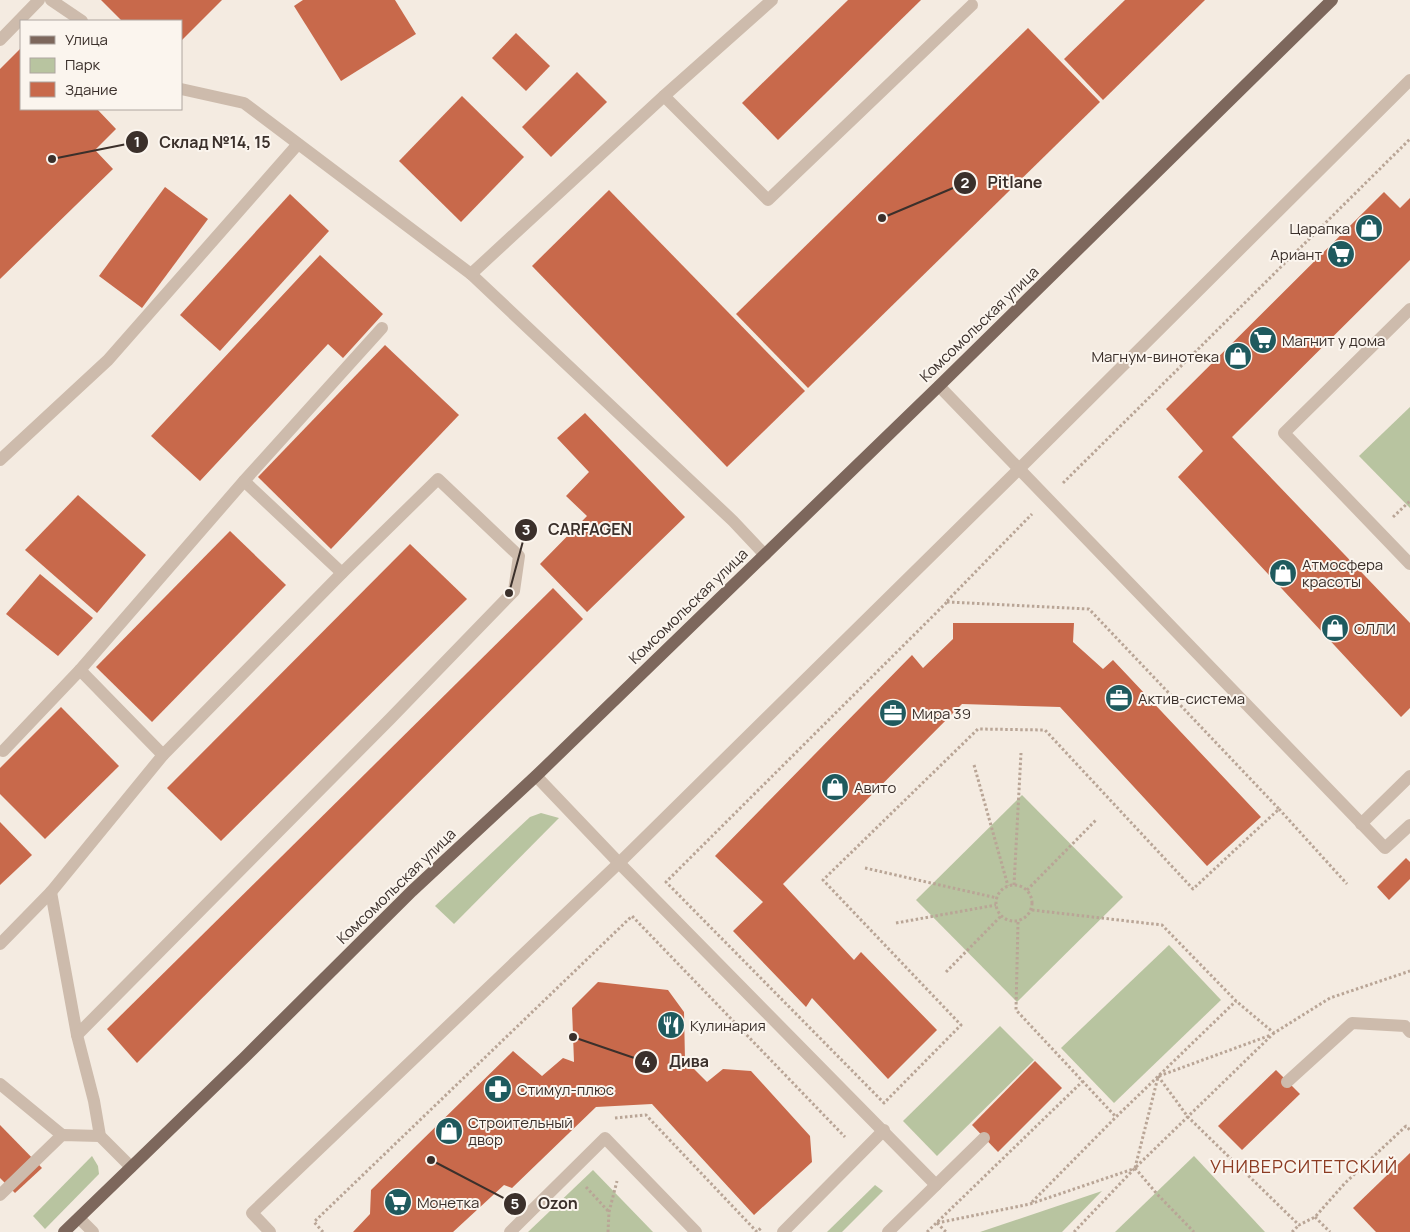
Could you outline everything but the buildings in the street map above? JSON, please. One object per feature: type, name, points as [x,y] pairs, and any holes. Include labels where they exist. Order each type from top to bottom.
[{"type":"main road","name":"Комсомольская улица","points":[[64,1232],[238,1064],[412,891],[536,776],[939,386],[1332,0]]},
{"type":"street","points":[[0,40],[39,0]]},
{"type":"street","points":[[51,0],[81,20]]},
{"type":"street","points":[[471,274],[664,96],[772,0]]},
{"type":"street","points":[[664,96],[768,200],[972,5]]},
{"type":"street","points":[[270,1232],[252,1213],[619,863],[1410,80]]},
{"type":"street","points":[[182,88],[244,103],[471,274],[733,522],[765,555]]},
{"type":"street","points":[[0,460],[108,360],[298,144]]},
{"type":"street","points":[[1410,309],[1284,433],[1410,564]]},
{"type":"street","points":[[3,751],[80,670],[244,481],[382,328]]},
{"type":"street","points":[[939,386],[1018,470],[1385,848],[1410,825]]},
{"type":"street","points":[[0,944],[50,892],[164,755],[342,573],[438,479],[519,556],[514,591],[78,1035]]},
{"type":"street","points":[[244,481],[342,573]]},
{"type":"street","points":[[80,670],[164,755]]},
{"type":"street","points":[[536,776],[936,1185]]},
{"type":"street","points":[[1361,824],[1410,776]]},
{"type":"street","points":[[50,892],[100,1136],[131,1167]]},
{"type":"street","points":[[1287,1082],[1352,1023],[1405,1026],[1410,1032]]},
{"type":"street","points":[[0,1084],[62,1135],[100,1136]]},
{"type":"street","points":[[783,1232],[884,1130]]},
{"type":"street","points":[[0,1195],[62,1135]]},
{"type":"street","points":[[510,1232],[605,1138],[696,1232]]},
{"type":"street","points":[[888,1232],[984,1138]]},
{"type":"street","points":[[79,1218],[93,1232]]},
{"type":"path","points":[[1279,809],[1193,888],[1045,730],[978,729],[823,880],[961,1025],[884,1103],[666,882],[947,602],[1047,499],[1410,139]]},
{"type":"path","points":[[1386,511],[1398,524]]},
{"type":"path","points":[[947,602],[1089,610],[1279,809],[1347,884]]},
{"type":"path","points":[[1014,885],[1021,753]]},
{"type":"path","points":[[974,765],[1008,886]]},
{"type":"path","points":[[1027,890],[1096,820]]},
{"type":"path","points":[[865,868],[997,898]]},
{"type":"path","points":[[1008,886],[1024,887],[1032,899],[1032,910],[1029,915],[1018,922],[1006,920],[1001,916],[996,904],[997,898],[1003,889],[1008,886]]},
{"type":"path","points":[[896,923],[996,904]]},
{"type":"path","points":[[1032,910],[1162,925],[1236,1001],[1274,1033]]},
{"type":"path","points":[[323,1232],[314,1222],[632,916],[852,1144]]},
{"type":"path","points":[[946,972],[1001,916]]},
{"type":"path","points":[[1018,922],[1016,1010],[1116,1117]]},
{"type":"path","points":[[1158,1076],[1274,1033],[1330,998],[1410,971]]},
{"type":"path","points":[[1030,1204],[1116,1117],[1236,1001]]},
{"type":"path","points":[[1074,1232],[1135,1168],[1274,1033]]},
{"type":"path","points":[[1158,1076],[1188,1117],[1299,1225]]},
{"type":"path","points":[[1135,1168],[1158,1076]]},
{"type":"path","points":[[927,1232],[1083,1081]]},
{"type":"path","points":[[1292,1232],[1299,1225],[1315,1217],[1345,1183],[1406,1126],[1410,1130]]},
{"type":"path","points":[[608,1232],[610,1212],[623,1157]]},
{"type":"path","points":[[936,1223],[1030,1204],[1135,1168]]},
{"type":"path","points":[[1135,1168],[1194,1232]]},
{"type":"path","points":[[571,1172],[610,1212]]},
{"type":"path","points":[[1315,1217],[1330,1232]]},
{"type":"path","points":[[936,1223],[946,1232]]},
{"type":"green space","points":[[1410,407],[1410,508],[1359,456]]},
{"type":"green space","points":[[1022,795],[1123,897],[1017,1002],[916,900]]},
{"type":"green space","points":[[541,813],[559,818],[454,924],[435,906],[530,817]]},
{"type":"green space","points":[[1169,945],[1221,1000],[1114,1103],[1061,1048]]},
{"type":"green space","points":[[1000,1026],[1034,1060],[937,1156],[903,1121]]},
{"type":"green space","points":[[92,1156],[98,1166],[99,1174],[45,1229],[33,1216]]},
{"type":"green space","points":[[1194,1156],[1265,1232],[1115,1232]]},
{"type":"green space","points":[[593,1170],[653,1232],[528,1232]]},
{"type":"green space","points":[[875,1185],[883,1191],[842,1232],[827,1232]]},
{"type":"green space","points":[[1102,1191],[1062,1232],[980,1232]]},
{"type":"place","name":"Склад №14, 15","points":[[52,159]]},
{"type":"place","name":"Pitlane","points":[[882,218]]},
{"type":"place","name":"Царапка","points":[[1369,228]]},
{"type":"place","name":"Ариант","points":[[1341,254]]},
{"type":"place","name":"Магнит у дома","points":[[1263,340]]},
{"type":"place","name":"Магнум-винотека","points":[[1238,356]]},
{"type":"place","name":"Атмосфера красоты","points":[[1283,573]]},
{"type":"place","name":"CARFAGEN","points":[[509,593]]},
{"type":"place","name":"ОЛЛИ","points":[[1335,628]]},
{"type":"place","name":"Актив-система","points":[[1119,698]]},
{"type":"place","name":"Мира 39","points":[[893,713]]},
{"type":"place","name":"Авито","points":[[835,787]]},
{"type":"place","name":"Кулинария","points":[[671,1025]]},
{"type":"place","name":"Дива","points":[[573,1037]]},
{"type":"place","name":"Стимул-плюс","points":[[498,1089]]},
{"type":"place","name":"Строительный двор","points":[[449,1131]]},
{"type":"place","name":"Ozon","points":[[431,1160]]},
{"type":"place","name":"Монетка","points":[[398,1202]]},
{"type":"district","name":"УНИВЕРСИТЕТСКИЙ","points":[[1304,1166]]}]
